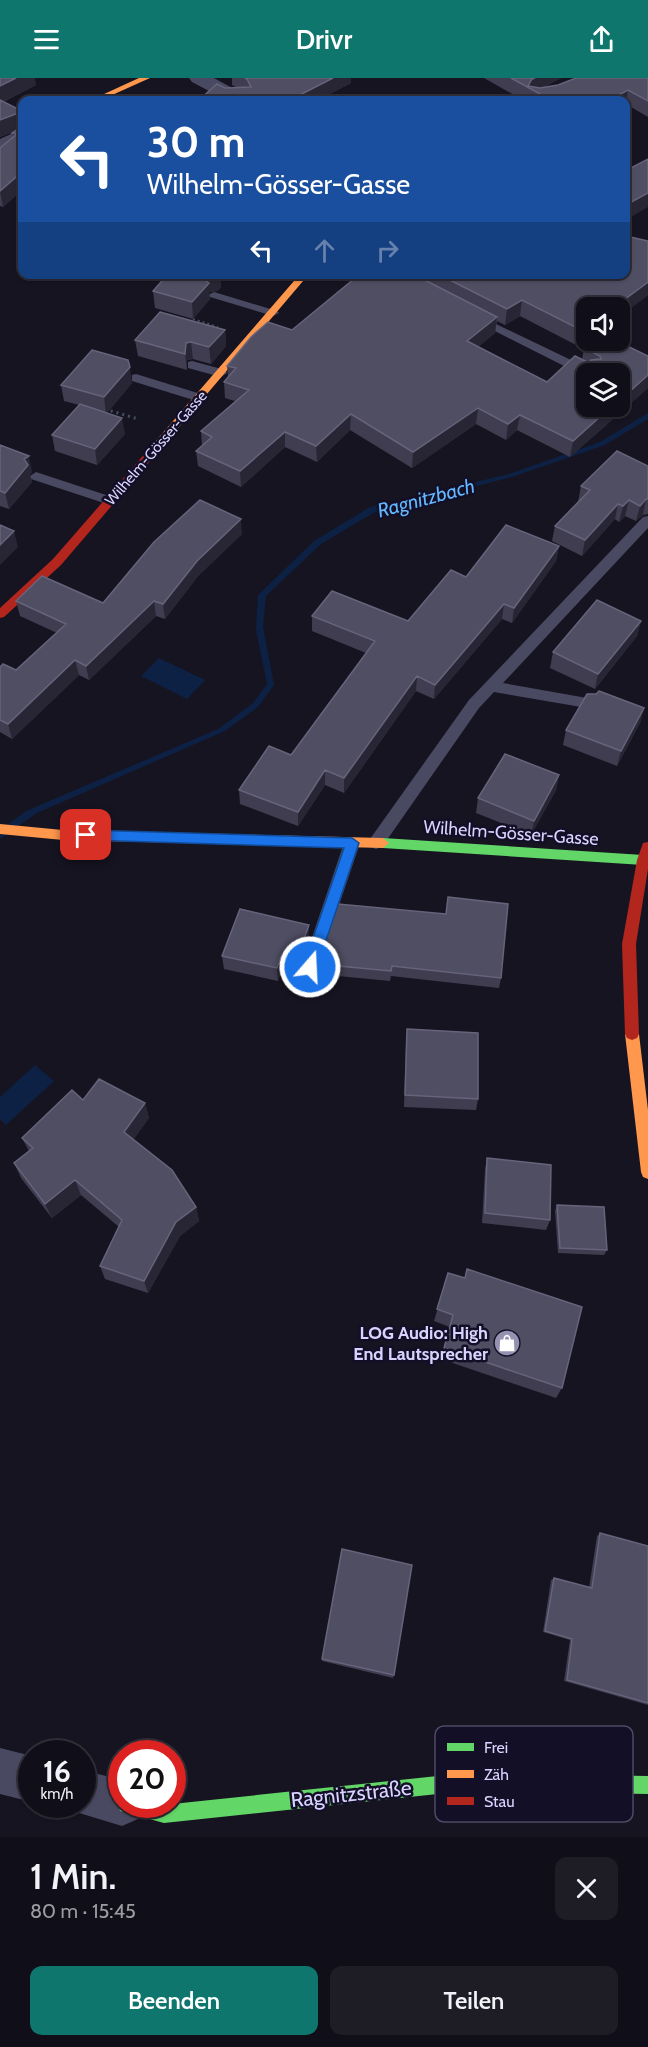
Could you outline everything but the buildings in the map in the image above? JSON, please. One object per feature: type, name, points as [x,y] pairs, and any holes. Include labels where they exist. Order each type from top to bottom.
[{"type":"street","points":[[104,96],[146,78]]},
{"type":"street","points":[[199,78],[233,96]]},
{"type":"street","points":[[0,147],[18,137]]},
{"type":"street","name":"Wilhelm-Gösser-Gasse","points":[[0,614],[57,562],[301,279]]},
{"type":"street","name":"Wilhelm-Gösser-Gasse","points":[[0,829],[63,835],[646,853]]},
{"type":"street","points":[[646,853],[629,944],[632,1037],[648,1172]]},
{"type":"street","points":[[0,1771],[18,1776]]},
{"type":"street","name":"Ragnitzstraße","points":[[186,1812],[435,1785]]},
{"type":"street","name":"Ragnitzstraße","points":[[633,1785],[648,1785]]},
{"type":"lane","points":[[213,295],[273,313]]},
{"type":"lane","points":[[464,311],[576,367]]},
{"type":"lane","points":[[192,365],[221,373]]},
{"type":"lane","points":[[136,378],[200,398]]},
{"type":"lane","points":[[36,476],[110,501]]},
{"type":"lane","name":"Wilhelm-Gösser-Gasse","points":[[376,843],[474,704],[648,520]]},
{"type":"lane","points":[[491,686],[587,704]]},
{"type":"lane","points":[[310,967],[352,843]]},
{"type":"path","points":[[96,406],[173,429]]},
{"type":"water","name":"Ragnitzbach","points":[[648,413],[648,419],[605,445],[512,477],[375,512],[321,544],[266,596],[263,627],[274,685],[258,707],[225,731],[37,813],[0,839],[0,830],[26,811],[218,729],[252,704],[267,684],[256,630],[258,595],[314,541],[370,507],[509,474],[600,442]]},
{"type":"water","points":[[159,658],[205,680],[187,699],[141,676]]},
{"type":"water","points":[[35,1065],[54,1081],[6,1125],[0,1119],[0,1097]]},
{"type":"traffic: fast","points":[[383,843],[643,860]]},
{"type":"traffic: fast","points":[[186,1812],[435,1785]]},
{"type":"traffic: fast","points":[[633,1785],[648,1785]]},
{"type":"traffic: slow","points":[[104,96],[146,78]]},
{"type":"traffic: slow","points":[[152,452],[301,279]]},
{"type":"traffic: slow","points":[[0,829],[63,835],[383,843]]},
{"type":"traffic: slow","points":[[632,1034],[648,1172]]},
{"type":"traffic: jam","points":[[0,614],[57,562],[152,452]]},
{"type":"traffic: jam","points":[[632,1034],[629,944],[643,860],[648,847]]},
{"type":"place","name":"LOG Audio: High End Lautsprecher","points":[[507,1343]]},
{"type":"route","points":[[86,835],[352,843],[310,967]]}]
